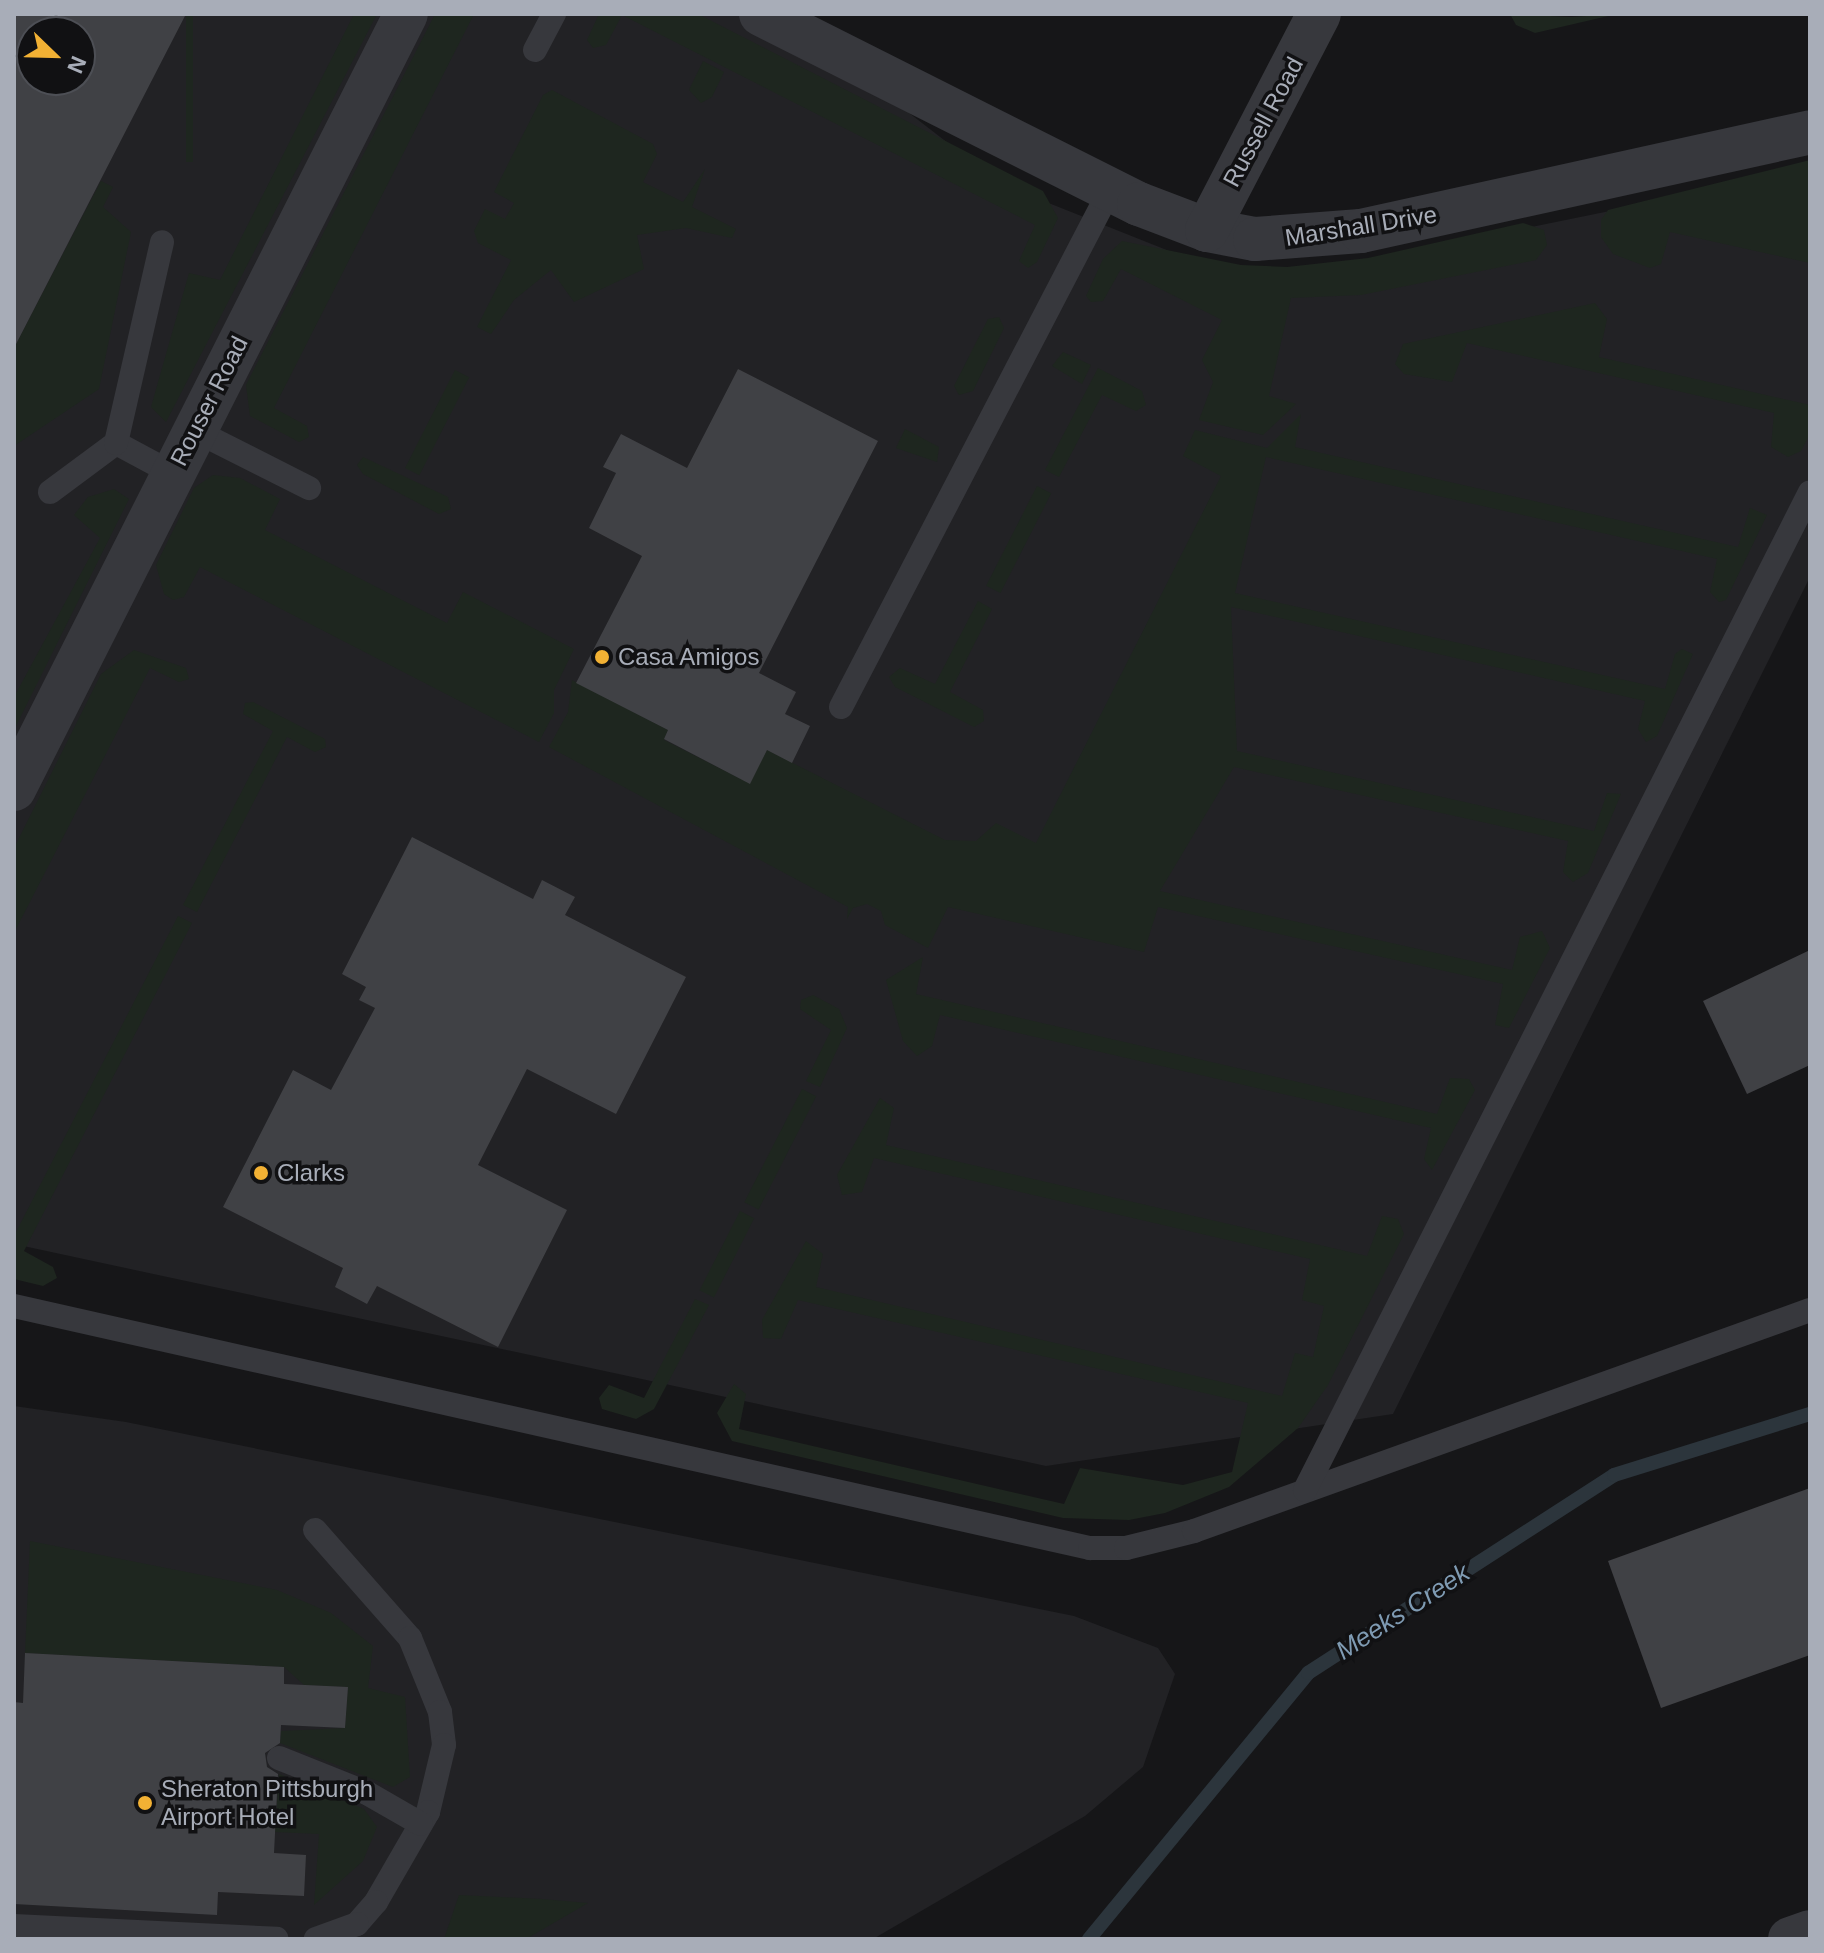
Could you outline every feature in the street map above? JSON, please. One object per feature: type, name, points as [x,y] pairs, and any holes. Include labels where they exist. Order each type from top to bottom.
[{"type":"street","name":"Rouser Road","points":[[14,789],[406,14]]},
{"type":"street","name":"Marshall Drive","points":[[761,14],[1110,190],[1207,230],[1286,241],[1361,231],[1810,132]]},
{"type":"street","name":"Russell Road","points":[[1207,230],[1319,14]]},
{"type":"street","points":[[1790,1939],[1810,1932]]},
{"type":"lane","points":[[535,50],[554,14]]},
{"type":"lane","points":[[841,707],[1110,190]]},
{"type":"lane","points":[[50,492],[116,443],[162,242]]},
{"type":"lane","points":[[194,430],[309,488]]},
{"type":"lane","points":[[116,443],[172,473]]},
{"type":"lane","points":[[1305,1490],[1810,492]]},
{"type":"lane","points":[[14,1306],[1063,1546],[1157,1543],[1810,1310]]},
{"type":"lane","points":[[315,1530],[384,1601],[428,1673],[444,1745],[442,1775],[423,1820],[357,1924],[316,1939]]},
{"type":"lane","points":[[279,1758],[367,1793],[423,1820]]},
{"type":"lane","points":[[14,1926],[277,1939]]},
{"type":"shaded area","points":[[14,14],[781,14],[1001,184],[1252,284],[1810,170],[1810,577],[1393,1414],[1046,1466],[14,1244]]},
{"type":"shaded area","points":[[186,14],[193,14],[193,162],[186,162]]},
{"type":"shaded area","points":[[354,14],[377,14],[166,422],[151,407],[189,273],[220,280]]},
{"type":"shaded area","points":[[435,14],[474,14],[274,408],[307,426],[309,437],[299,442],[250,416],[246,385]]},
{"type":"shaded area","points":[[599,14],[698,14],[1043,191],[1058,218],[1037,262],[1028,268],[1019,261],[1035,225],[622,15],[606,45],[593,48],[587,40]]},
{"type":"shaded area","points":[[1510,14],[1571,17],[1617,14],[1535,33],[1516,25]]},
{"type":"shaded area","points":[[703,61],[724,72],[712,97],[701,103],[689,90]]},
{"type":"shaded area","points":[[552,90],[653,144],[657,154],[643,182],[683,202],[705,169],[692,207],[736,229],[732,238],[686,228],[637,235],[644,269],[574,302],[551,270],[514,300],[491,334],[477,327],[511,260],[478,243],[474,231],[485,209],[505,219],[514,203],[494,192],[543,95]]},
{"type":"shaded area","points":[[1810,160],[1810,263],[1670,232],[1661,264],[1650,268],[1613,254],[1601,237],[1601,220],[1608,210]]},
{"type":"shaded area","points":[[101,181],[113,187],[103,207],[131,232],[99,389],[14,446],[14,348]]},
{"type":"shaded area","points":[[1523,223],[1544,230],[1547,245],[1536,260],[1361,295],[1291,298],[1269,396],[1296,404],[1263,435],[1199,420],[1213,382],[1202,360],[1222,320],[1121,269],[1103,301],[1091,302],[1086,296],[1103,259],[1122,241],[1241,265],[1287,267],[1368,258]]},
{"type":"shaded area","points":[[1595,303],[1607,319],[1599,357],[1810,405],[1810,434],[1801,451],[1788,457],[1771,447],[1774,413],[1467,343],[1452,382],[1404,374],[1395,364],[1403,344]]},
{"type":"shaded area","points":[[999,317],[1004,328],[973,391],[959,395],[954,386],[988,319]]},
{"type":"shaded area","points":[[1063,352],[1091,365],[1082,384],[1052,366]]},
{"type":"shaded area","points":[[1098,368],[1142,391],[1146,405],[1136,411],[1102,395],[1059,477],[1045,470]]},
{"type":"shaded area","points":[[455,370],[469,377],[419,475],[405,468]]},
{"type":"shaded area","points":[[1301,414],[1295,447],[1738,547],[1750,508],[1767,515],[1726,600],[1719,602],[1710,592],[1717,559],[1266,457],[1235,593],[1665,689],[1675,654],[1682,649],[1693,654],[1657,736],[1646,742],[1638,729],[1645,701],[1231,607],[1237,751],[1594,831],[1607,793],[1621,794],[1588,873],[1573,882],[1563,872],[1568,841],[1234,767],[1160,891],[1512,970],[1520,937],[1542,931],[1550,948],[1509,1028],[1495,1025],[1503,984],[1158,907],[1144,952],[948,907],[928,948],[885,925],[881,911],[867,904],[853,908],[847,919],[848,907],[549,747],[568,712],[572,680],[668,730],[664,740],[749,783],[767,750],[945,840],[976,841],[996,823],[1036,843],[1221,476],[1183,456],[1195,430],[1267,448]]},
{"type":"shaded area","points":[[905,429],[939,447],[937,462],[896,448]]},
{"type":"shaded area","points":[[363,457],[448,497],[451,509],[439,514],[363,474],[357,465]]},
{"type":"shaded area","points":[[213,475],[240,478],[280,499],[265,530],[447,623],[463,592],[574,649],[554,690],[554,713],[539,742],[200,567],[184,597],[173,600],[164,594],[156,565],[194,488]]},
{"type":"shaded area","points":[[1037,486],[1051,493],[1000,593],[986,586]]},
{"type":"shaded area","points":[[114,489],[129,499],[14,730],[14,697],[100,538],[74,515],[88,497]]},
{"type":"shaded area","points":[[978,601],[992,609],[950,692],[983,710],[984,721],[974,727],[895,687],[889,677],[900,668],[935,684]]},
{"type":"shaded area","points":[[134,650],[186,668],[189,679],[179,682],[150,668],[14,933],[14,848],[101,674]]},
{"type":"shaded area","points":[[253,702],[325,739],[326,747],[315,752],[287,737],[197,912],[183,905],[273,731],[243,714],[245,703]]},
{"type":"shaded area","points":[[178,916],[192,923],[24,1251],[53,1267],[57,1278],[43,1286],[14,1279],[14,1236]]},
{"type":"shaded area","points":[[923,957],[916,994],[1437,1114],[1450,1078],[1469,1079],[1475,1090],[1432,1170],[1424,1159],[1431,1128],[940,1015],[932,1046],[917,1056],[903,1041],[886,980]]},
{"type":"shaded area","points":[[813,995],[839,1009],[847,1028],[820,1087],[806,1081],[831,1030],[800,1009],[801,1000]]},
{"type":"shaded area","points":[[802,1089],[816,1096],[759,1209],[744,1202]]},
{"type":"shaded area","points":[[880,1098],[894,1108],[886,1145],[1367,1256],[1382,1216],[1398,1219],[1404,1234],[1328,1385],[1298,1428],[1229,1487],[1165,1513],[1129,1520],[1063,1518],[732,1441],[717,1413],[734,1384],[746,1394],[739,1429],[1064,1504],[1080,1468],[1183,1485],[1232,1472],[1248,1403],[798,1300],[781,1339],[763,1338],[762,1320],[806,1241],[823,1254],[816,1287],[1282,1396],[1295,1353],[1313,1357],[1324,1306],[1302,1300],[1310,1259],[874,1158],[862,1192],[842,1195],[837,1175]]},
{"type":"shaded area","points":[[740,1211],[754,1218],[714,1298],[700,1290]]},
{"type":"shaded area","points":[[695,1299],[709,1305],[654,1409],[636,1419],[602,1409],[599,1398],[609,1385],[644,1398]]},
{"type":"shaded area","points":[[14,1406],[126,1422],[1074,1616],[1158,1648],[1175,1674],[1143,1767],[1085,1816],[873,1939],[14,1939]]},
{"type":"shaded area","points":[[30,1541],[277,1590],[331,1613],[373,1646],[368,1688],[405,1697],[410,1777],[393,1787],[280,1743],[281,1731],[345,1728],[348,1687],[304,1685],[284,1667],[25,1653]]},
{"type":"shaded area","points":[[279,1774],[364,1809],[377,1827],[363,1861],[314,1905],[319,1834],[275,1832]]},
{"type":"shaded area","points":[[459,1895],[588,1903],[526,1939],[444,1939]]},
{"type":"building","points":[[14,14],[186,14],[14,348]]},
{"type":"building","points":[[738,369],[878,441],[759,673],[796,692],[785,714],[810,726],[792,763],[767,750],[750,784],[664,739],[668,730],[576,683],[642,556],[589,528],[616,473],[603,467],[621,434],[687,468]]},
{"type":"building","points":[[412,837],[533,899],[542,880],[575,897],[565,915],[686,977],[616,1114],[527,1069],[478,1165],[567,1210],[498,1347],[377,1286],[367,1304],[335,1287],[343,1268],[223,1207],[293,1070],[331,1090],[375,1008],[359,1000],[366,987],[342,974]]},
{"type":"building","points":[[1810,950],[1810,1065],[1747,1094],[1703,1001]]},
{"type":"building","points":[[1810,1488],[1810,1655],[1661,1708],[1608,1561]]},
{"type":"building","name":"Sheraton Pittsburgh Airport Hotel","points":[[25,1653],[284,1667],[284,1684],[348,1687],[345,1728],[281,1725],[280,1743],[265,1753],[267,1767],[278,1774],[274,1853],[306,1855],[304,1896],[218,1892],[217,1915],[14,1904],[14,1702],[23,1703]]},
{"type":"waterway","name":"Meeks Creek","points":[[1089,1939],[1308,1673],[1614,1475],[1810,1414]]},
{"type":"place","name":"Casa Amigos","points":[[602,657]]},
{"type":"place","name":"Clarks","points":[[261,1173]]},
{"type":"place","name":"Sheraton Pittsburgh Airport Hotel","points":[[145,1803]]}]
